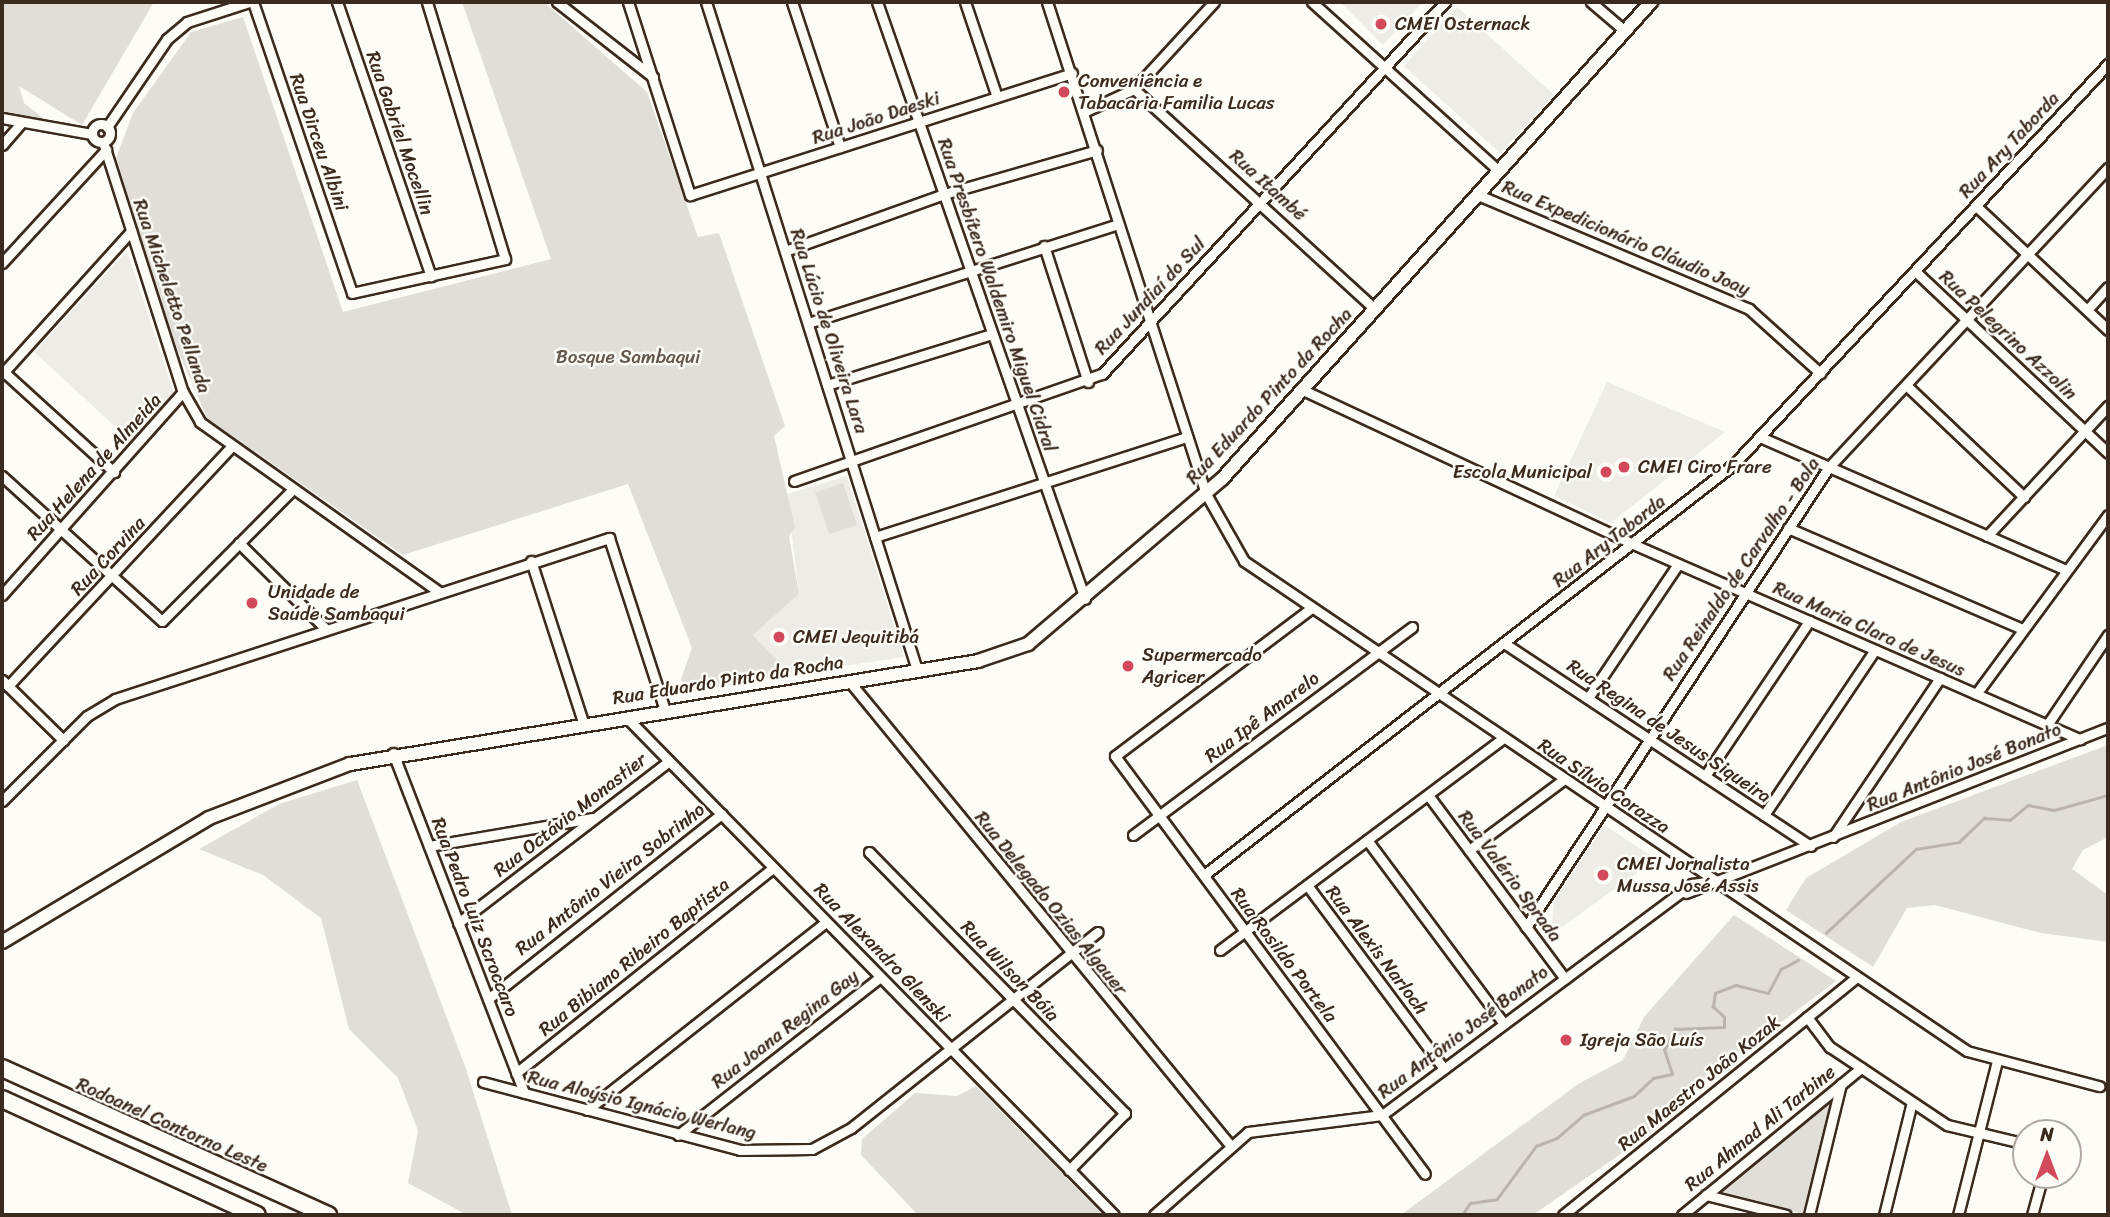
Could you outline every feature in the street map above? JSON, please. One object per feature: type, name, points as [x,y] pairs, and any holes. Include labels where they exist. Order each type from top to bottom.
[{"type":"highway","name":"Rodoanel Contorno Leste","points":[[2,1068],[328,1215]]},
{"type":"highway","points":[[2,1099],[257,1215]]},
{"type":"main road","name":"Rua Eduardo Pinto da Rocha","points":[[2,942],[234,806],[393,753],[917,670],[1015,650],[1085,599],[1206,494],[1303,390],[1651,2]]},
{"type":"street","points":[[2,263],[105,146],[107,127],[167,38],[187,22],[251,2]]},
{"type":"street","name":"Rua Dirceu Albini","points":[[251,2],[352,293],[431,276]]},
{"type":"street","name":"Rua Gabriel Mocellin","points":[[337,2],[431,276]]},
{"type":"street","points":[[427,2],[505,259],[431,276]]},
{"type":"street","points":[[557,2],[654,78]]},
{"type":"street","points":[[628,2],[654,78]]},
{"type":"street","name":"Rua Lúcio de Oliveira Lara","points":[[706,2],[917,670]]},
{"type":"street","points":[[792,2],[840,147]]},
{"type":"street","name":"Rua Presbítero Waldemiro Miguel Cidral","points":[[877,2],[1016,408],[1085,599]]},
{"type":"street","points":[[965,2],[997,97]]},
{"type":"street","name":"Rua Sílvio Corazza","points":[[1047,2],[1086,111],[1118,224],[1206,494],[1244,561],[1310,609],[1966,1051],[2099,1086]]},
{"type":"street","points":[[1086,111],[1134,89],[1214,2]]},
{"type":"street","points":[[1312,2],[1499,171]]},
{"type":"street","name":"Rua Jundiaí do Sul","points":[[794,481],[1088,382],[1263,203],[1444,2]]},
{"type":"street","points":[[1591,2],[1625,31]]},
{"type":"street","name":"Rua Ary Taborda","points":[[1204,875],[1441,697],[1633,544],[1760,437],[2108,64]]},
{"type":"street","name":"Rua João Daeski","points":[[654,78],[690,195],[1072,73]]},
{"type":"street","name":"Rua Itambé","points":[[1134,89],[1263,203],[1376,309]]},
{"type":"street","points":[[2,118],[92,134],[105,146]]},
{"type":"street","points":[[2,145],[22,122]]},
{"type":"street","points":[[92,134],[96,126],[107,127]]},
{"type":"street","name":"Rua Micheletto Pellanda","points":[[105,146],[183,392],[200,422],[230,448],[438,591]]},
{"type":"street","points":[[785,251],[944,194],[1097,149]]},
{"type":"street","name":"Rua Reinaldo de Carvalho - Bola","points":[[1526,927],[1829,467],[2108,168]]},
{"type":"street","name":"Rua Expedicionário Cláudio Joay","points":[[1478,195],[1754,312],[1820,373]]},
{"type":"street","points":[[1976,206],[2108,330]]},
{"type":"street","points":[[808,323],[969,268],[1118,224]]},
{"type":"street","points":[[114,472],[3,373],[131,231]]},
{"type":"street","points":[[1044,246],[1088,382]]},
{"type":"street","name":"Rua Pelegrino Azzolin","points":[[1915,271],[2108,453]]},
{"type":"street","points":[[2087,310],[2108,287]]},
{"type":"street","points":[[827,385],[992,334]]},
{"type":"street","points":[[1906,385],[2024,497]]},
{"type":"street","name":"Rua Maria Clara de Jesus","points":[[1303,390],[1633,544],[2080,739]]},
{"type":"street","name":"Rua Helena de Almeida","points":[[2,595],[183,392]]},
{"type":"street","points":[[1987,536],[2108,406]]},
{"type":"street","points":[[875,537],[1187,437]]},
{"type":"street","points":[[1760,437],[2063,569]]},
{"type":"street","name":"Rua Corvina","points":[[5,683],[113,577],[230,448]]},
{"type":"street","points":[[2,478],[162,621],[291,491]]},
{"type":"street","points":[[1976,694],[2063,569],[2108,514]]},
{"type":"street","points":[[1788,528],[2022,629]]},
{"type":"street","points":[[2,801],[63,740],[115,699],[438,591],[609,538],[665,710]]},
{"type":"street","points":[[239,543],[325,628]]},
{"type":"street","points":[[531,561],[583,722]]},
{"type":"street","points":[[1588,698],[1678,564]]},
{"type":"street","name":"Rua Rosildo Portela","points":[[1310,609],[1115,757],[1425,1174]]},
{"type":"street","points":[[1705,776],[1809,621]]},
{"type":"street","name":"Rua Ipê Amarelo","points":[[1133,835],[1412,627]]},
{"type":"street","points":[[2047,725],[2108,635]]},
{"type":"street","name":"Rua Regina de Jesus Siqueira","points":[[1507,645],[1811,846]]},
{"type":"street","points":[[1764,815],[1875,650]]},
{"type":"street","points":[[1832,838],[1940,678]]},
{"type":"street","name":"Rua Delegado Ozias Algauer","points":[[849,681],[1069,954],[1230,1145]]},
{"type":"street","points":[[5,683],[63,740]]},
{"type":"street","name":"Rua Alexandro Glenski","points":[[624,716],[1114,1215]]},
{"type":"street","name":"Rua Antônio José Bonato","points":[[1154,1215],[1230,1145],[1259,1129],[1382,1115],[1673,898],[2108,728]]},
{"type":"street","points":[[1220,950],[1502,739]]},
{"type":"street","name":"Rua Pedro Luiz Scroccaro","points":[[393,753],[524,1093]]},
{"type":"street","name":"Rua Octávio Monastier","points":[[458,923],[669,761]]},
{"type":"street","points":[[1469,850],[1563,779]]},
{"type":"street","name":"Rua Valério Sprada","points":[[1428,795],[1564,979]]},
{"type":"street","name":"Rua Antônio Vieira Sobrinho","points":[[488,999],[721,814]]},
{"type":"street","points":[[429,846],[595,818]]},
{"type":"street","points":[[1367,840],[1504,1024]]},
{"type":"street","name":"Rua Wilson Bóia","points":[[869,852],[1125,1114],[1069,1170]]},
{"type":"street","name":"Rua Bibiano Ribeiro Baptista","points":[[516,1073],[773,868]]},
{"type":"street","name":"Rua Alexis Narloch","points":[[1307,885],[1444,1069]]},
{"type":"street","points":[[587,1110],[826,922]]},
{"type":"street","name":"Rua Aloýsio Ignácio Werlang","points":[[483,1082],[678,1135],[752,1152],[812,1149],[851,1128],[1097,932]]},
{"type":"street","name":"Rua Joana Regina Gay","points":[[678,1135],[880,977]]},
{"type":"street","name":"Rua Maestro João Kozak","points":[[1565,1215],[1857,977]]},
{"type":"street","points":[[1808,1017],[1830,1047],[1947,1125],[2012,1141]]},
{"type":"street","points":[[1958,1215],[1997,1061]]},
{"type":"street","name":"Rua Ahmad Ali Tarbine","points":[[1682,1215],[1861,1068]]},
{"type":"street","points":[[1809,1215],[1842,1084]]},
{"type":"street","points":[[1884,1215],[1912,1102]]},
{"type":"street","points":[[2032,1215],[2039,1189]]},
{"type":"street","points":[[1706,1195],[1786,1215]]},
{"type":"shaded area","name":"CMEI Osternack","points":[[1340,2],[1420,2],[1422,3],[1383,45]]},
{"type":"shaded area","points":[[1457,7],[1554,95],[1500,153],[1404,66]]},
{"type":"shaded area","points":[[127,251],[175,396],[132,442],[34,352]]},
{"type":"shaded area","name":"CMEI Ciro Frare","points":[[1607,382],[1725,432],[1611,523],[1554,496]]},
{"type":"shaded area","points":[[847,476],[904,657],[790,674],[753,635],[799,594],[787,494]]},
{"type":"shaded area","name":"CMEI Jornalista Mussa José Assis","points":[[1604,825],[1656,859],[1551,935],[1554,901]]},
{"type":"green space","points":[[2,2],[154,2],[82,125],[19,86],[24,103],[48,122],[2,113]]},
{"type":"green space","name":"Bosque Sambaqui","points":[[462,2],[544,2],[647,92],[698,237],[719,233],[785,426],[774,436],[795,527],[789,536],[799,594],[753,635],[790,674],[686,693],[681,679],[692,648],[628,484],[403,555],[207,418],[153,292],[116,158],[133,113],[191,32],[243,17],[343,312],[551,259]]},
{"type":"green space","points":[[843,483],[857,525],[829,534],[815,492]]},
{"type":"green space","points":[[2108,745],[2108,837],[2083,850],[2072,869],[2108,895],[2108,942],[2041,933],[1935,905],[1907,908],[1873,967],[1786,910],[1806,878],[1901,822]]},
{"type":"green space","points":[[357,780],[465,1066],[512,1215],[467,1215],[408,1183],[418,1131],[398,1078],[349,1029],[321,918],[263,875],[199,849],[279,804]]},
{"type":"green space","points":[[1734,915],[1836,981],[1722,1067],[1655,1130],[1533,1215],[1401,1215],[1578,1084],[1623,1060],[1644,1017]]},
{"type":"green space","points":[[976,1086],[1103,1215],[918,1215],[861,1155],[862,1139],[915,1093],[957,1096]]},
{"type":"green space","points":[[1833,1098],[1803,1214],[1719,1192]]},
{"type":"waterway","points":[[1826,933],[1916,849],[1959,842],[1984,818],[2010,820],[2028,805],[2054,810],[2108,795]]},
{"type":"waterway","points":[[1462,1215],[1470,1203],[1497,1199],[1536,1146],[1557,1138],[1583,1115],[1634,1096],[1653,1078],[1672,1074],[1664,1050],[1675,1029],[1724,1027],[1724,1017],[1713,1007],[1715,993],[1736,985],[1768,993],[1781,969],[1798,960]]},
{"type":"place","name":"CMEI Osternack","points":[[1381,24]]},
{"type":"place","name":"Conveniência e Tabacaria Familia Lucas","points":[[1064,92]]},
{"type":"place","name":"CMEI Ciro Frare","points":[[1624,467]]},
{"type":"place","name":"Escola Municipal","points":[[1606,472]]},
{"type":"place","name":"Unidade de Saúde Sambaqui","points":[[252,603]]},
{"type":"place","name":"CMEI Jequitibá","points":[[779,637]]},
{"type":"place","name":"Supermercado Agricer","points":[[1128,666]]},
{"type":"place","name":"CMEI Jornalista Mussa José Assis","points":[[1603,875]]},
{"type":"place","name":"Igreja São Luís","points":[[1566,1040]]}]
